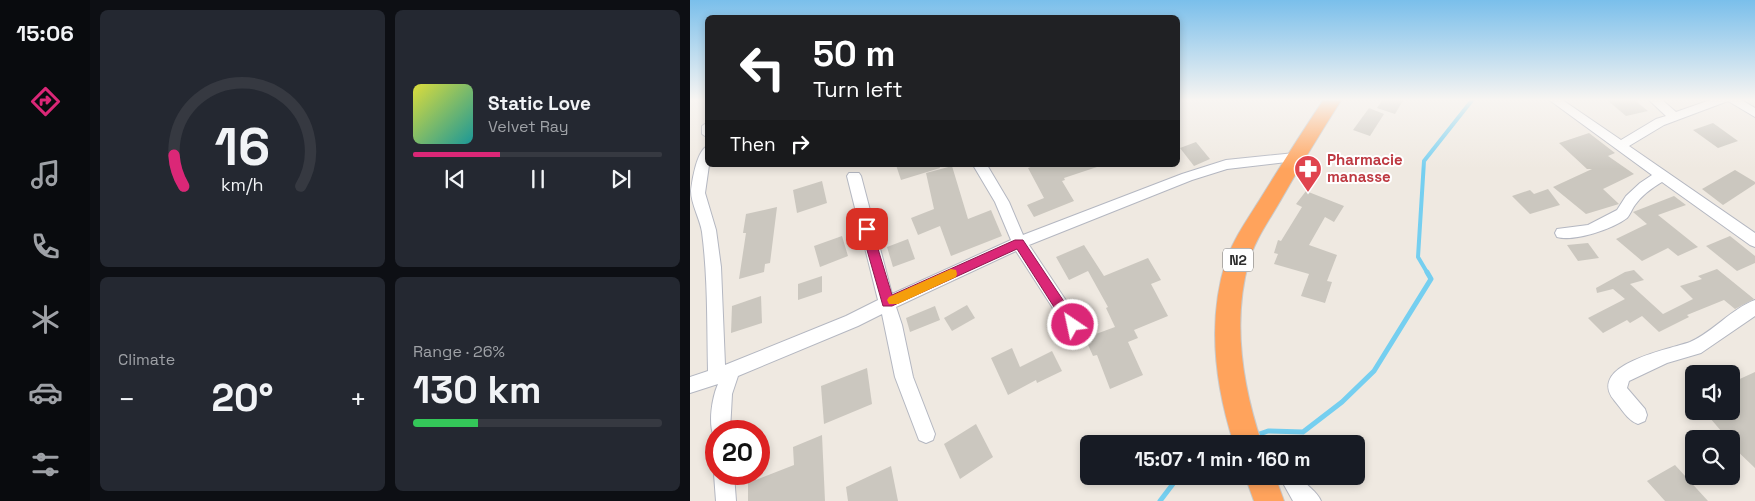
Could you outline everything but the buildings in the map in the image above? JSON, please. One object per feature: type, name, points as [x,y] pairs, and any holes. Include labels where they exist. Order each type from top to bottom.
[{"type":"highway","name":"N2","points":[[1247,435],[1230,375],[1228,333],[1232,292],[1238,259],[1295,158],[1318,122]]},
{"type":"highway","points":[[1263,485],[1269,501]]},
{"type":"street","points":[[1587,122],[1755,241]]},
{"type":"street","points":[[1620,146],[1659,122]]},
{"type":"street","points":[[690,385],[852,321],[1019,243],[1216,167],[1241,162],[1295,158]]},
{"type":"street","points":[[705,161],[698,193],[709,230],[714,267],[724,373],[722,420]]},
{"type":"street","points":[[981,167],[1002,202],[1019,243],[1073,325]]},
{"type":"street","points":[[1562,233],[1590,230],[1622,214],[1631,200],[1662,175]]},
{"type":"street","points":[[854,176],[877,270],[888,303],[904,377],[926,434]]},
{"type":"street","points":[[1638,415],[1618,391],[1618,382],[1623,374],[1664,356],[1695,348],[1755,307]]},
{"type":"street","points":[[725,485],[726,501]]},
{"type":"street","points":[[1295,485],[1299,492],[1311,501]]},
{"type":"waterway","points":[[1428,274],[1418,257],[1424,161],[1455,122]]},
{"type":"waterway","points":[[1257,435],[1268,431],[1303,432],[1342,402],[1374,371],[1431,279],[1427,272]]},
{"type":"waterway","points":[[1160,501],[1172,485]]},
{"type":"slow traffic","points":[[893,300],[951,274]]},
{"type":"place","name":"Pharmacie manasse","points":[[1308,193]]},
{"type":"route","points":[[867,229],[877,270],[888,303],[1019,243],[1073,325]]}]
